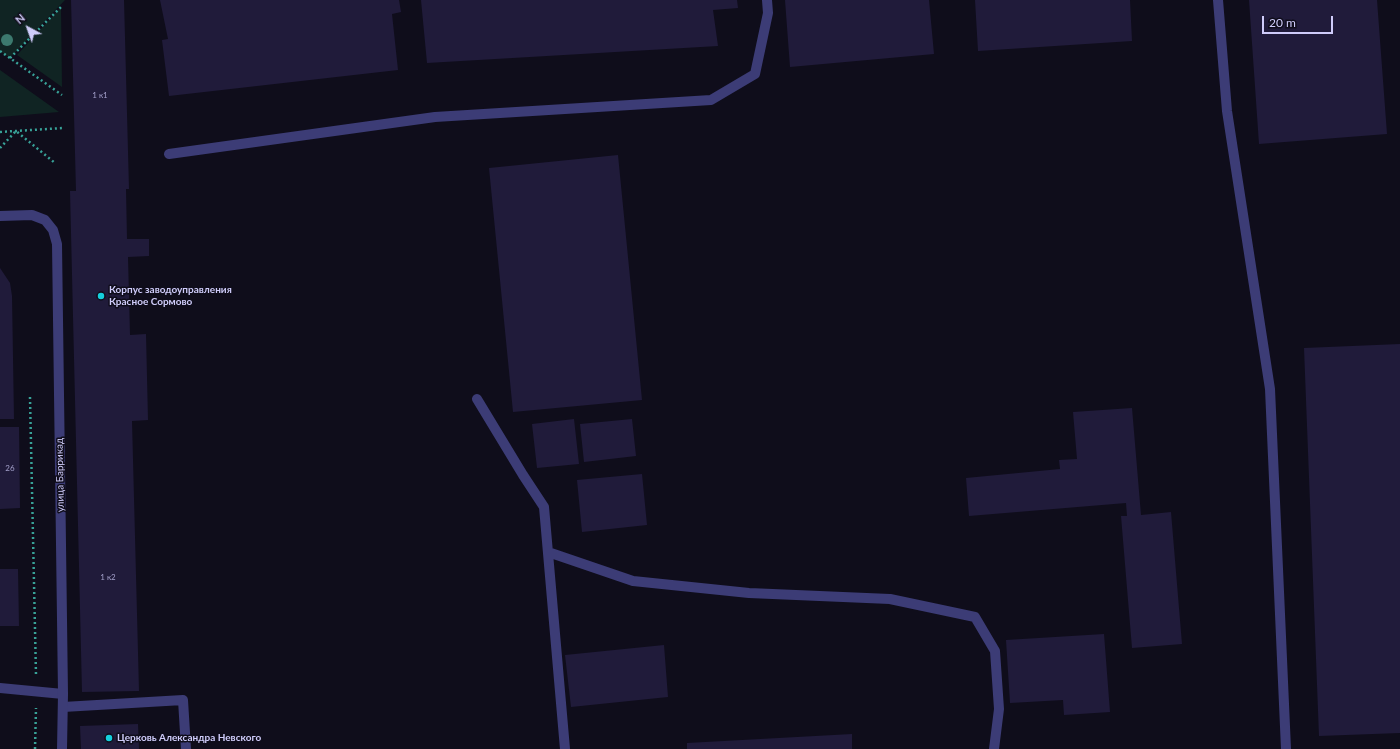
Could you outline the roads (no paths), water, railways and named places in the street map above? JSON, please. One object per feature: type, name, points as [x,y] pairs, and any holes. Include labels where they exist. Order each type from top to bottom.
[{"type":"street","points":[[169,154],[435,117],[711,100],[755,74],[768,13],[768,0]]},
{"type":"street","points":[[1218,0],[1227,111],[1270,389],[1286,749]]},
{"type":"street","name":"улица Баррикад","points":[[0,216],[32,215],[45,220],[53,230],[57,244],[63,694],[62,749]]},
{"type":"street","points":[[477,398],[544,507],[565,749]]},
{"type":"street","points":[[548,552],[633,580],[749,593],[890,599],[975,617],[995,651],[999,709],[994,749]]},
{"type":"street","points":[[0,688],[63,694]]},
{"type":"street","points":[[63,707],[183,700],[186,749]]},
{"type":"place","name":"Корпус заводоуправления Красное Сормово","points":[[101,296]]},
{"type":"place","name":"Церковь Александра Невского","points":[[109,738]]}]
